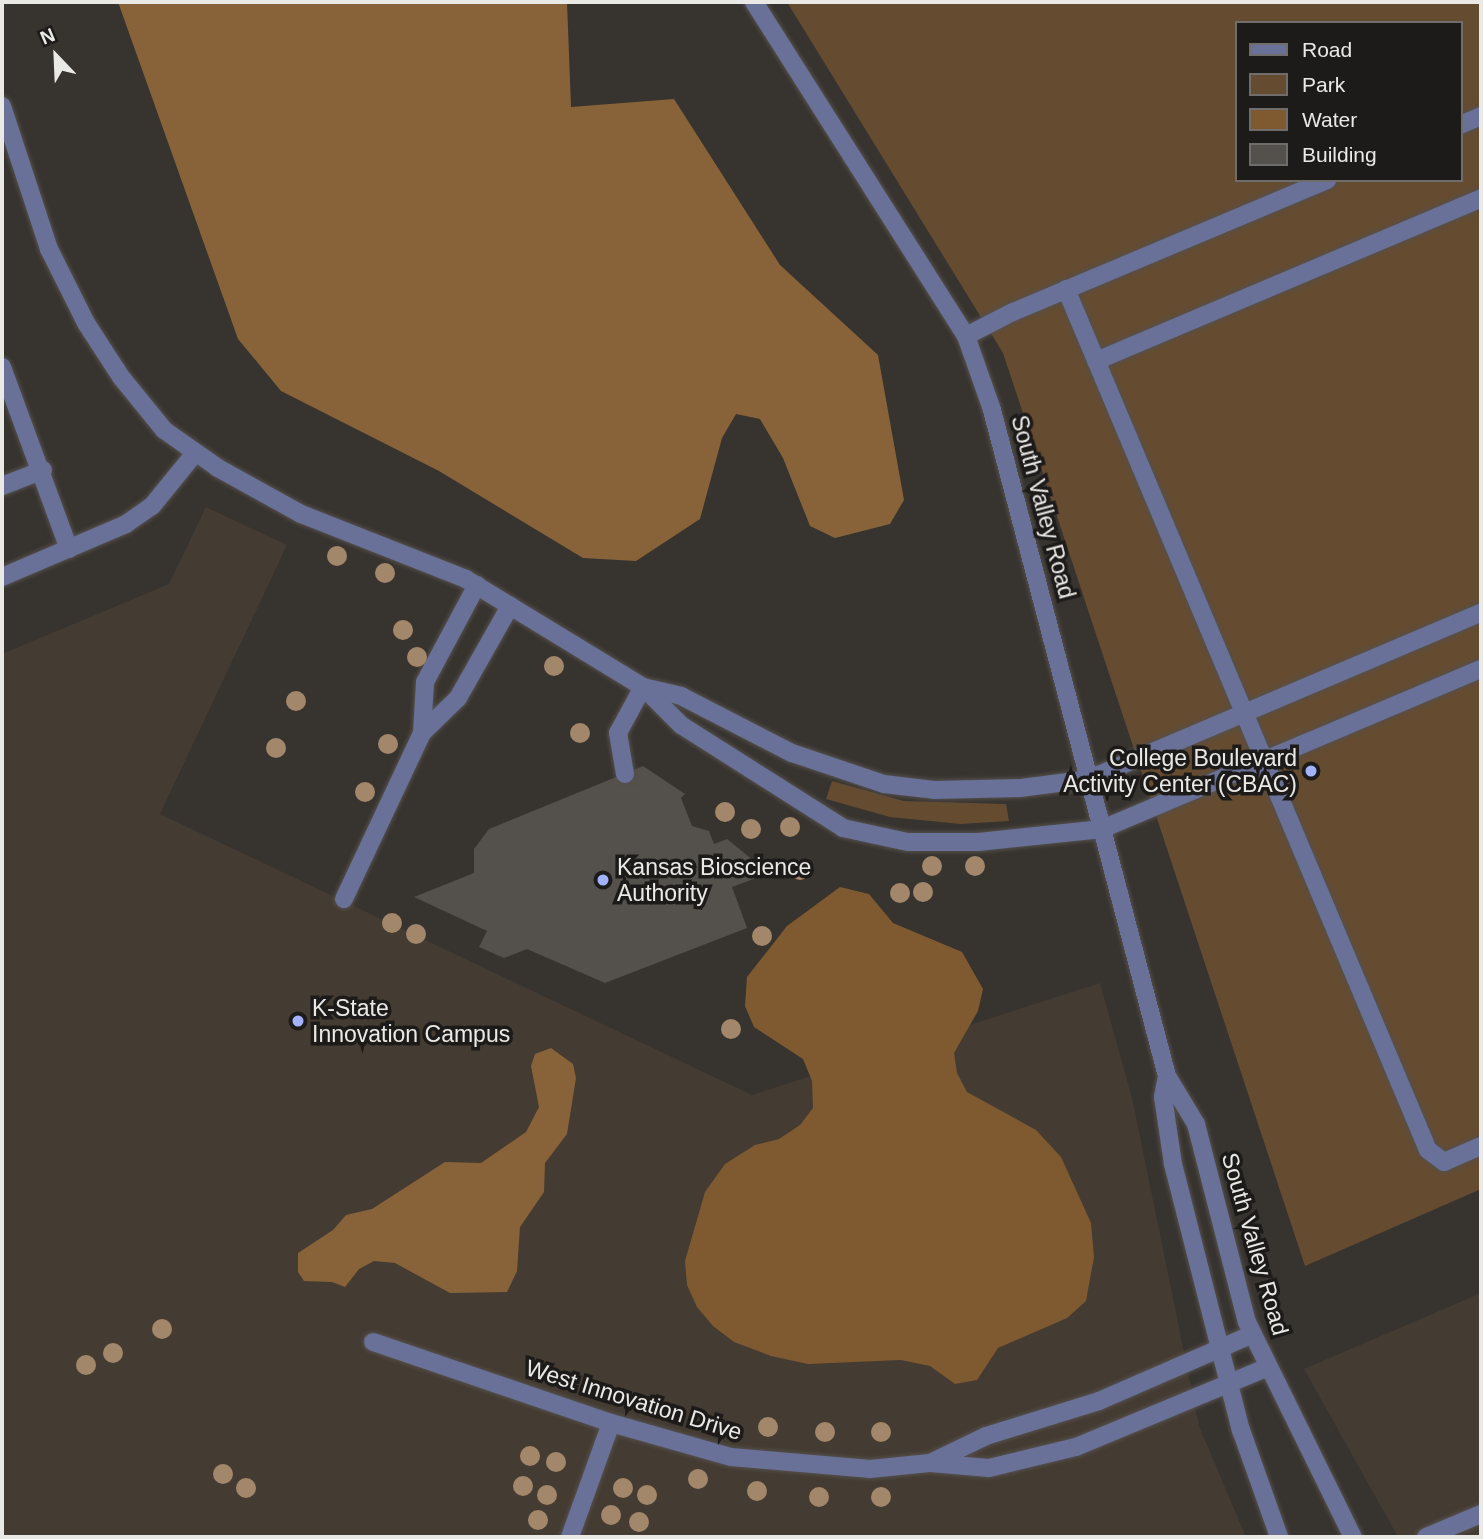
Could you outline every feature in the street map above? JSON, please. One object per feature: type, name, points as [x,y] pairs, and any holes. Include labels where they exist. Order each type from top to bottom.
[{"type":"street","name":"South Valley Road","points":[[754,2],[966,335],[992,410],[1167,1076],[1196,1124],[1253,1334],[1353,1537]]},
{"type":"street","points":[[2,106],[50,249],[86,323],[121,377],[164,430],[195,453],[301,514],[477,586],[643,687],[681,724],[843,828],[908,842],[978,842],[1102,829],[1481,669]]},
{"type":"street","points":[[1462,124],[1481,116]]},
{"type":"street","points":[[966,335],[1066,289],[1322,182]]},
{"type":"street","points":[[1096,361],[1481,198]]},
{"type":"street","points":[[1066,289],[1242,714],[1428,1150],[1444,1162],[1481,1146]]},
{"type":"street","points":[[2,367],[6,390],[43,470],[51,508],[69,549]]},
{"type":"street","points":[[2,577],[126,524],[152,506],[195,453]]},
{"type":"street","points":[[2,486],[43,470]]},
{"type":"street","points":[[422,733],[425,682],[477,586]]},
{"type":"street","points":[[344,900],[422,733],[458,698],[510,606]]},
{"type":"street","points":[[643,687],[681,696],[792,753],[884,784],[966,790],[1089,779],[1481,612]]},
{"type":"street","points":[[625,774],[618,733],[643,687]]},
{"type":"street","name":"South Valley Road","points":[[1167,1076],[1163,1097],[1173,1164],[1229,1382],[1279,1537]]},
{"type":"street","name":"West Innovation Drive","points":[[930,1463],[986,1436],[1099,1401],[1220,1346],[1253,1334]]},
{"type":"street","name":"West Innovation Drive","points":[[373,1342],[611,1423],[755,1460],[870,1469],[930,1463],[989,1468],[1076,1447],[1268,1367]]},
{"type":"street","points":[[570,1537],[611,1423]]},
{"type":"street","points":[[1426,1537],[1481,1514]]},
{"type":"shaded area","points":[[118,2],[567,2],[571,107],[674,99],[780,265],[878,355],[904,500],[890,524],[835,538],[810,526],[783,458],[760,419],[736,414],[722,438],[700,519],[636,561],[583,558],[439,471],[281,391],[238,339]]},
{"type":"shaded area","name":"K-State Innovation Campus","points":[[206,507],[287,545],[160,814],[752,1095],[1100,983],[1133,1102],[1199,1426],[1246,1537],[2,1537],[2,654],[169,584]]},
{"type":"shaded area","points":[[551,1048],[573,1064],[576,1078],[567,1134],[545,1163],[544,1192],[520,1227],[517,1271],[507,1292],[450,1293],[395,1263],[374,1261],[359,1269],[345,1287],[332,1282],[304,1281],[298,1272],[298,1253],[333,1230],[346,1215],[372,1209],[445,1162],[481,1163],[526,1132],[539,1107],[531,1066],[535,1054]]},
{"type":"shaded area","points":[[1481,1293],[1481,1537],[1398,1537],[1304,1369]]},
{"type":"green space","name":"College Boulevard Activity Center (CBAC)","points":[[787,2],[1481,2],[1481,1189],[1305,1266],[1003,353]]},
{"type":"green space","points":[[832,781],[904,801],[1006,804],[1009,821],[961,824],[890,817],[826,799]]},
{"type":"water","points":[[840,887],[869,894],[893,923],[962,952],[983,989],[978,1011],[954,1053],[957,1073],[967,1092],[1036,1130],[1061,1157],[1091,1223],[1094,1257],[1086,1301],[1067,1318],[998,1348],[977,1380],[955,1384],[930,1366],[901,1360],[808,1364],[771,1356],[734,1342],[713,1326],[697,1307],[687,1285],[685,1261],[705,1192],[725,1164],[755,1145],[779,1139],[800,1125],[813,1108],[812,1081],[803,1059],[754,1027],[745,1006],[747,977],[787,926]]},
{"type":"building","name":"Kansas Bioscience Authority","points":[[643,766],[685,794],[681,798],[692,826],[709,831],[714,844],[727,839],[769,873],[732,887],[747,928],[605,983],[527,949],[504,958],[479,947],[487,931],[414,897],[474,873],[474,849],[489,829]]},
{"type":"place","name":"College Boulevard Activity Center (CBAC)","points":[[1311,771]]},
{"type":"place","name":"Kansas Bioscience Authority","points":[[603,880]]},
{"type":"place","name":"K-State Innovation Campus","points":[[298,1021]]}]
